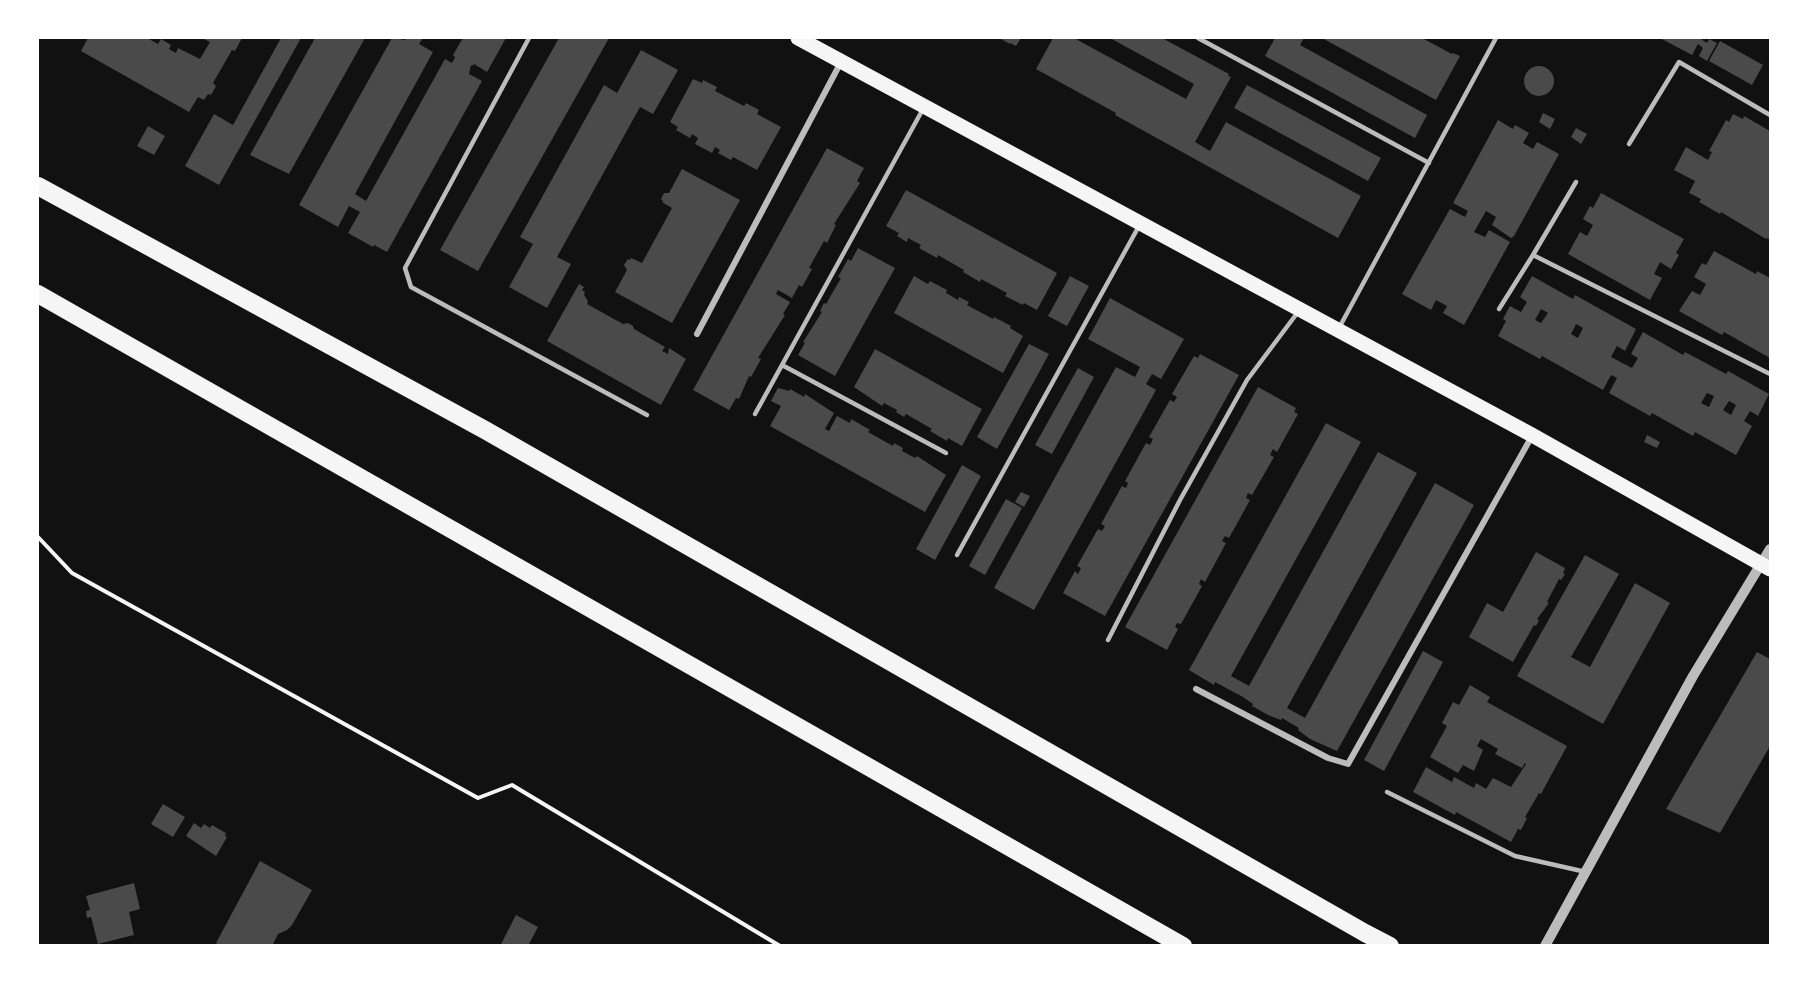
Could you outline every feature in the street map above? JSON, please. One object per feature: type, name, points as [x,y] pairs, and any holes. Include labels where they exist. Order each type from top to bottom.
[{"type":"highway","points":[[38,186],[485,430],[1365,933],[1390,945]]},
{"type":"highway","points":[[38,294],[1183,945]]},
{"type":"main road","points":[[798,38],[1532,435],[1766,567]]},
{"type":"street","points":[[697,334],[841,61]]},
{"type":"street","points":[[1196,689],[1328,758],[1348,764],[1532,435]]},
{"type":"street","points":[[1545,945],[1693,676],[1766,567],[1770,549]]},
{"type":"lane","points":[[529,38],[405,268],[411,287],[647,415]]},
{"type":"lane","points":[[1198,38],[1429,163]]},
{"type":"lane","points":[[1338,331],[1496,38]]},
{"type":"lane","points":[[1629,144],[1678,62],[1770,115]]},
{"type":"lane","points":[[755,414],[925,106]]},
{"type":"lane","points":[[1499,309],[1576,182]]},
{"type":"lane","points":[[957,555],[1141,224]]},
{"type":"lane","points":[[1533,255],[1770,374]]},
{"type":"lane","points":[[1108,640],[1180,500],[1247,380],[1300,310]]},
{"type":"lane","points":[[782,365],[946,453]]},
{"type":"lane","points":[[1387,792],[1515,856],[1586,872]]},
{"type":"path","points":[[38,537],[72,573],[478,798],[512,785],[780,945]]},
{"type":"building","points":[[88,38],[147,38],[158,44],[161,39],[171,45],[169,49],[176,53],[178,48],[200,59],[210,42],[202,38],[242,38],[235,51],[232,50],[213,83],[216,86],[211,95],[208,94],[204,100],[198,97],[189,112],[81,51]]},
{"type":"building","points":[[281,38],[301,38],[219,185],[185,166],[214,114],[233,125]]},
{"type":"building","points":[[315,38],[365,38],[289,174],[250,155]]},
{"type":"building","points":[[392,38],[405,40],[406,38],[423,38],[419,44],[433,52],[355,194],[366,201],[445,59],[452,63],[455,57],[453,55],[463,38],[506,38],[487,72],[474,64],[471,65],[469,74],[482,81],[387,252],[348,233],[360,212],[349,206],[338,227],[299,205]]},
{"type":"building","points":[[559,38],[609,38],[478,271],[440,250]]},
{"type":"building","points":[[1002,38],[1021,38],[1016,46]]},
{"type":"building","points":[[1053,38],[1074,38],[1186,99],[1194,84],[1110,38],[1162,38],[1229,74],[1228,76],[1231,77],[1195,142],[1210,151],[1226,122],[1361,196],[1338,238],[1036,69]]},
{"type":"building","points":[[1275,38],[1304,38],[1300,45],[1427,115],[1415,138],[1265,56]]},
{"type":"building","points":[[1322,38],[1422,38],[1460,56],[1436,100]]},
{"type":"building","points":[[1660,38],[1702,38],[1707,43],[1709,39],[1717,43],[1707,61],[1699,56],[1703,48],[1698,44],[1692,55]]},
{"type":"building","points":[[1720,41],[1763,65],[1752,85],[1709,61]]},
{"type":"building","points":[[641,50],[678,70],[653,114],[640,107],[557,257],[571,264],[547,308],[509,287],[533,244],[520,237],[604,85],[617,93]]},
{"type":"building","points":[[1539,66],[1549,71],[1554,81],[1549,91],[1539,96],[1529,91],[1524,81],[1529,71]]},
{"type":"building","points":[[693,79],[702,83],[703,80],[717,87],[715,91],[744,106],[746,103],[759,110],[757,114],[781,127],[757,170],[733,157],[731,160],[718,153],[720,150],[715,147],[712,153],[695,144],[698,138],[692,134],[690,138],[676,130],[678,127],[670,122]]},
{"type":"building","points":[[1247,85],[1381,158],[1368,181],[1234,108]]},
{"type":"building","points":[[1543,113],[1555,119],[1550,129],[1539,122]]},
{"type":"building","points":[[1733,114],[1743,119],[1744,116],[1770,131],[1770,240],[1699,202],[1701,199],[1689,193],[1695,181],[1674,170],[1686,147],[1708,160],[1712,152],[1709,151],[1726,120],[1729,122]]},
{"type":"building","points":[[1498,120],[1513,129],[1515,125],[1529,133],[1523,143],[1533,149],[1537,142],[1559,154],[1514,236],[1511,238],[1492,225],[1496,217],[1486,211],[1474,232],[1485,237],[1489,230],[1510,242],[1464,325],[1443,313],[1447,306],[1436,300],[1431,310],[1402,294],[1450,209],[1465,217],[1468,211],[1453,203]]},
{"type":"building","points":[[148,126],[165,136],[154,155],[137,146]]},
{"type":"building","points":[[1576,128],[1587,134],[1581,144],[1571,137]]},
{"type":"building","points":[[827,148],[864,168],[857,181],[860,183],[834,224],[836,225],[827,243],[824,241],[809,268],[812,269],[802,287],[799,285],[792,298],[778,290],[776,294],[790,302],[783,314],[785,315],[758,358],[761,359],[751,377],[749,376],[739,399],[736,398],[729,410],[693,390]]},
{"type":"building","points":[[682,169],[740,200],[672,323],[615,292],[627,270],[624,265],[628,259],[642,263],[672,208],[661,199],[664,193],[669,193]]},
{"type":"building","points":[[906,190],[1057,273],[1037,310],[1005,296],[1007,293],[981,279],[980,282],[938,255],[937,258],[919,248],[921,245],[908,238],[907,242],[897,236],[899,233],[886,226]]},
{"type":"building","points":[[1601,193],[1684,239],[1671,269],[1660,262],[1654,274],[1662,278],[1650,300],[1568,254],[1580,232],[1587,236],[1593,225],[1583,219],[1590,206],[1593,208]]},
{"type":"building","points":[[858,248],[895,268],[835,376],[798,355],[805,343],[803,342],[822,312],[820,311],[824,303],[826,304],[841,278],[838,277],[848,259],[851,261]]},
{"type":"building","points":[[1714,251],[1756,274],[1757,271],[1770,278],[1770,358],[1724,332],[1722,335],[1679,311],[1692,291],[1700,295],[1706,284],[1694,277],[1702,263],[1706,265]]},
{"type":"building","points":[[914,276],[928,284],[930,281],[947,290],[946,293],[958,300],[959,297],[969,302],[967,305],[1011,326],[1010,328],[1023,336],[1003,373],[894,313]]},
{"type":"building","points":[[1070,276],[1089,286],[1067,326],[1048,316]]},
{"type":"building","points":[[1532,276],[1573,299],[1575,295],[1636,329],[1625,351],[1617,346],[1611,357],[1632,368],[1638,358],[1631,354],[1643,332],[1683,355],[1685,352],[1726,374],[1728,371],[1769,394],[1758,416],[1750,411],[1744,421],[1752,426],[1736,455],[1695,432],[1693,436],[1652,413],[1650,416],[1609,393],[1617,378],[1611,375],[1603,390],[1542,356],[1540,359],[1498,336],[1506,321],[1503,319],[1510,306],[1521,312],[1527,302],[1520,297]],"holes":[[[1541,309],[1548,313],[1541,323],[1535,320]],[[1576,324],[1583,328],[1578,338],[1571,334]],[[1707,393],[1714,396],[1709,407],[1701,403]],[[1729,401],[1736,405],[1731,415],[1723,410]]]},
{"type":"building","points":[[579,284],[584,287],[582,290],[585,292],[587,304],[623,324],[628,323],[633,326],[634,329],[665,347],[662,351],[668,354],[669,348],[686,359],[661,405],[547,341]]},
{"type":"building","points":[[1110,298],[1184,339],[1161,379],[1152,374],[1146,384],[1156,390],[1034,610],[994,588],[1116,367],[1135,377],[1140,367],[1088,339]]},
{"type":"building","points":[[1029,344],[1049,354],[997,449],[977,437]]},
{"type":"building","points":[[875,349],[982,409],[962,446],[948,438],[947,441],[930,431],[932,429],[906,414],[904,417],[884,403],[882,406],[854,387]]},
{"type":"building","points":[[1200,354],[1239,375],[1105,616],[1063,593],[1075,571],[1078,574],[1081,568],[1077,566],[1098,529],[1102,531],[1105,526],[1101,524],[1122,486],[1126,488],[1128,483],[1125,481],[1146,443],[1150,445],[1153,439],[1149,437],[1170,400],[1174,402],[1177,397],[1172,394],[1194,356],[1198,358]]},
{"type":"building","points":[[1078,368],[1094,377],[1052,454],[1035,445]]},
{"type":"building","points":[[1258,387],[1296,408],[1294,412],[1298,414],[1277,452],[1273,449],[1270,455],[1274,457],[1252,495],[1248,493],[1246,498],[1250,500],[1229,538],[1225,536],[1222,541],[1226,543],[1205,582],[1201,579],[1199,584],[1202,586],[1181,624],[1177,623],[1175,627],[1178,629],[1167,650],[1125,627]]},
{"type":"building","points":[[778,388],[789,391],[790,389],[804,397],[805,394],[834,413],[825,429],[829,431],[837,416],[850,423],[851,419],[870,430],[868,432],[893,446],[894,443],[903,448],[902,451],[915,458],[917,456],[946,475],[925,512],[770,426],[781,406],[771,401]]},
{"type":"building","points":[[1326,423],[1361,442],[1231,676],[1249,686],[1378,452],[1417,473],[1287,708],[1305,718],[1435,483],[1474,505],[1337,751],[1310,739],[1298,730],[1299,728],[1282,718],[1281,720],[1268,715],[1252,706],[1253,704],[1243,697],[1215,682],[1214,685],[1189,670]]},
{"type":"building","points":[[1647,435],[1660,442],[1657,448],[1644,442]]},
{"type":"building","points":[[962,465],[981,476],[935,560],[916,549]]},
{"type":"building","points":[[1021,492],[1030,496],[1024,507],[1015,502]]},
{"type":"building","points":[[1006,499],[1022,508],[985,575],[969,566]]},
{"type":"building","points":[[1536,552],[1565,568],[1563,573],[1565,574],[1561,580],[1559,579],[1547,602],[1549,603],[1537,619],[1539,620],[1536,626],[1534,625],[1513,662],[1469,637],[1487,603],[1503,612]]},
{"type":"building","points":[[1585,555],[1619,574],[1571,657],[1590,667],[1635,583],[1670,603],[1603,724],[1517,676]]},
{"type":"building","points":[[1423,651],[1443,662],[1384,771],[1364,760]]},
{"type":"building","points":[[1757,652],[1770,659],[1770,746],[1720,833],[1666,809]]},
{"type":"building","points":[[1470,685],[1490,697],[1487,702],[1567,746],[1541,794],[1539,793],[1525,817],[1527,818],[1521,830],[1518,829],[1511,842],[1413,792],[1426,767],[1452,782],[1454,777],[1474,788],[1476,783],[1486,789],[1493,778],[1511,787],[1526,764],[1522,768],[1495,754],[1498,749],[1481,739],[1477,746],[1483,750],[1474,771],[1463,765],[1458,773],[1430,757],[1447,726],[1442,723],[1453,702],[1459,705]]},
{"type":"building","points":[[163,804],[185,817],[173,837],[151,824]]},
{"type":"building","points":[[194,823],[201,828],[204,824],[210,828],[212,825],[226,833],[227,837],[216,856],[186,836]]},
{"type":"building","points":[[260,861],[312,890],[292,925],[278,934],[272,946],[220,946],[216,943]]},
{"type":"building","points":[[134,883],[140,909],[129,912],[134,935],[98,944],[91,917],[87,918],[86,911],[90,910],[86,896]]},
{"type":"building","points":[[516,915],[538,927],[528,946],[500,946]]}]
